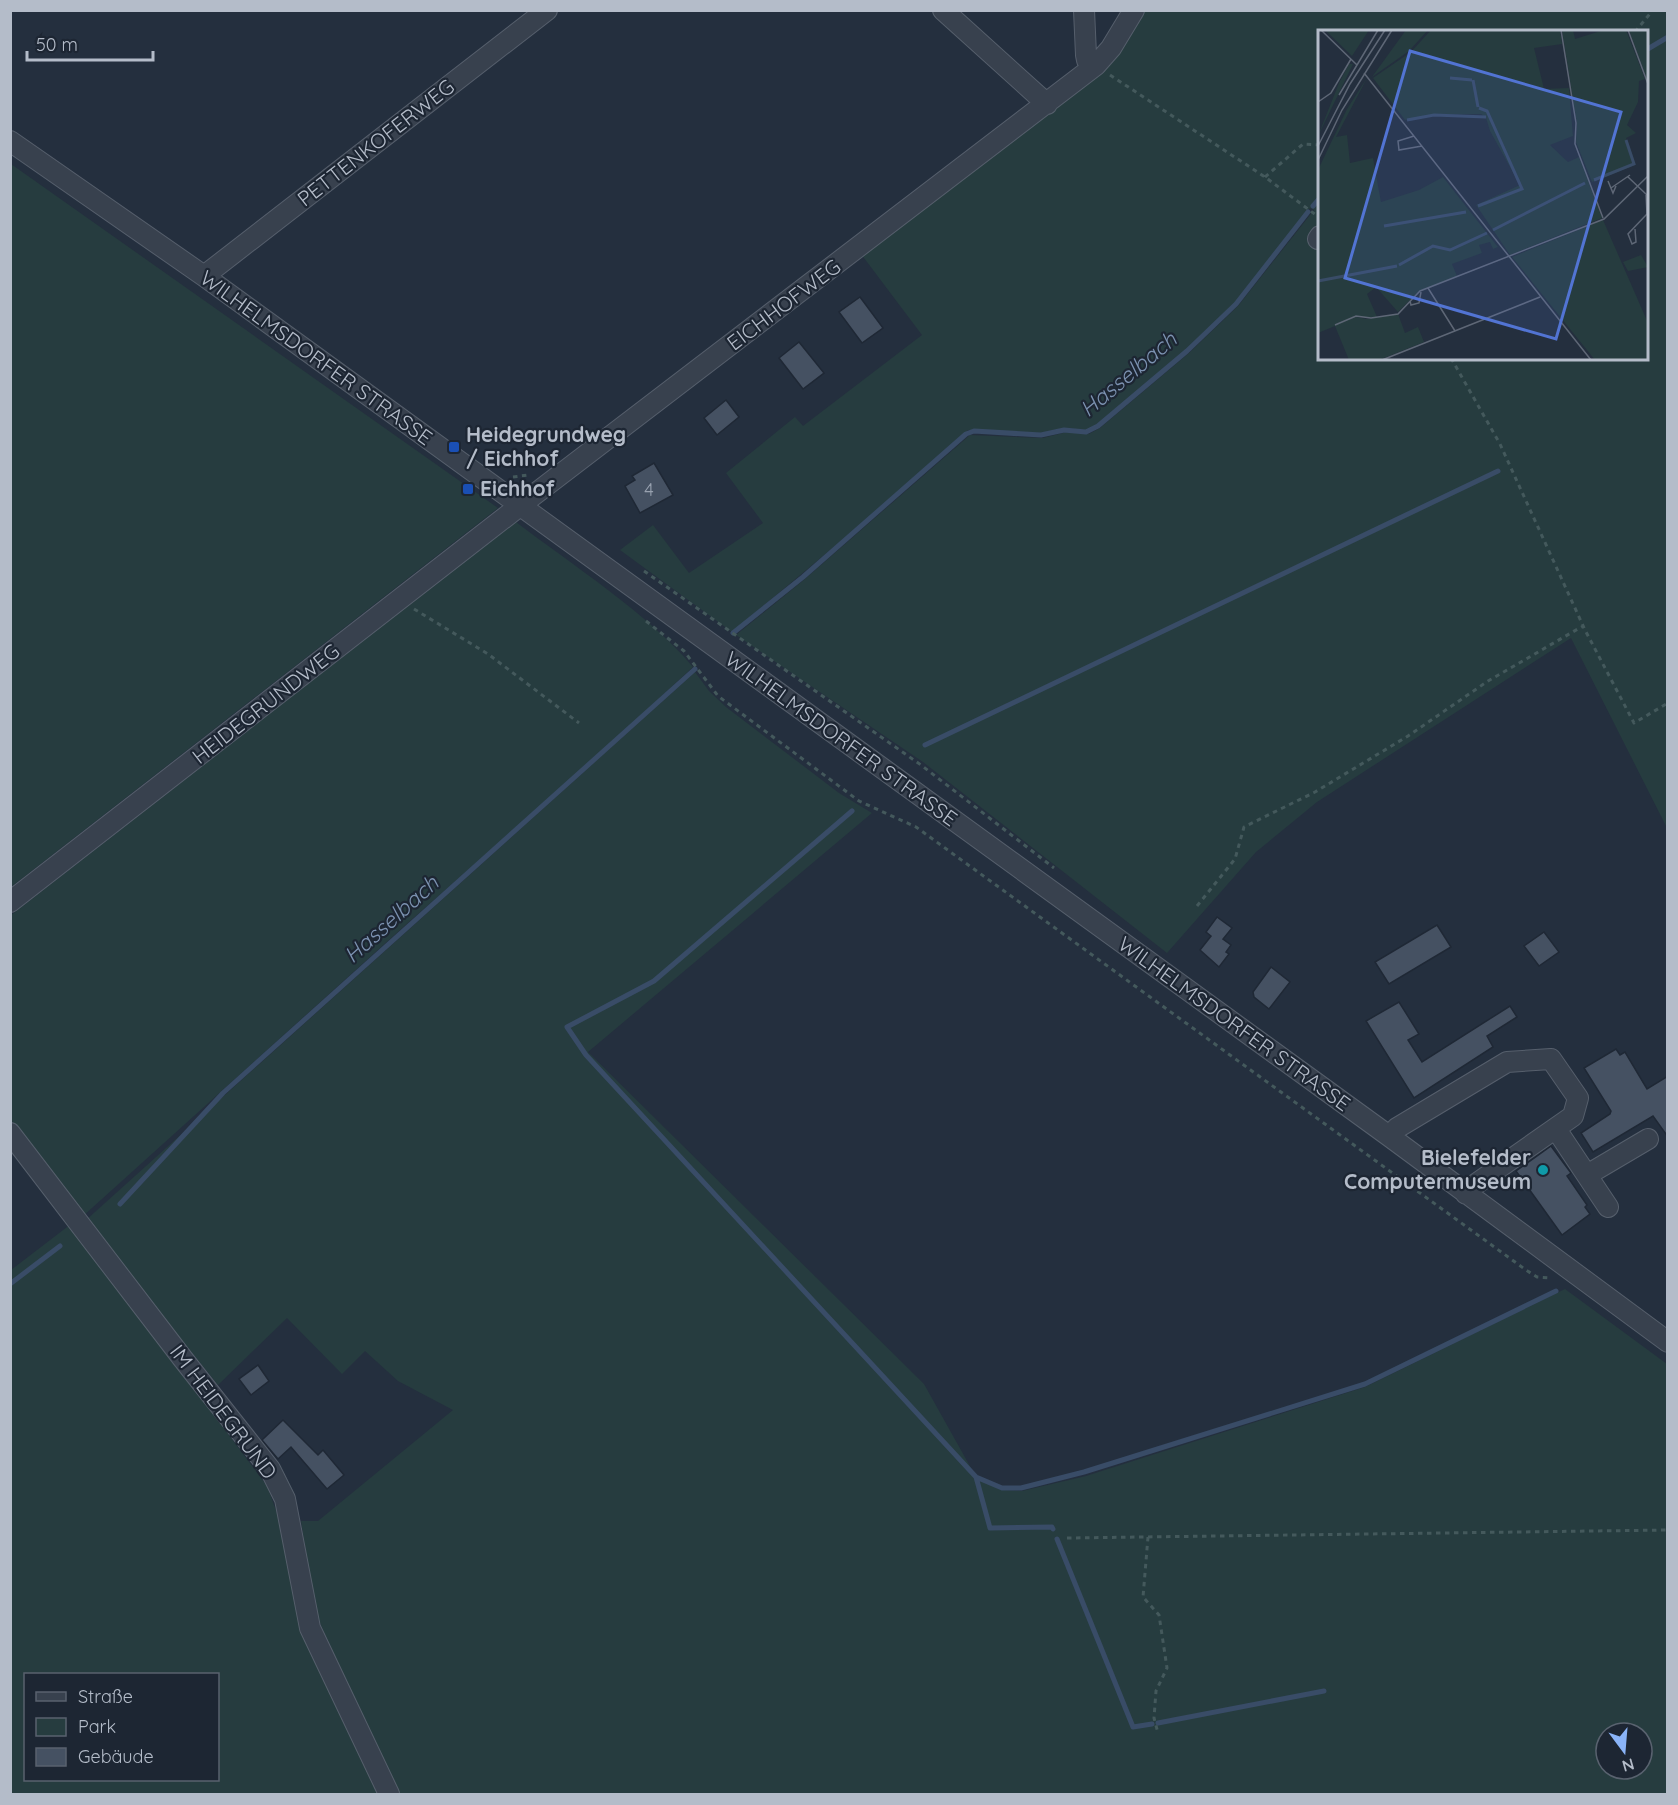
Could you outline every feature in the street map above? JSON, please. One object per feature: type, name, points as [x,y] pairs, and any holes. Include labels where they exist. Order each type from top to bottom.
[{"type":"street","name":"PETTENKOFERWEG","points":[[204,276],[547,10]]},
{"type":"street","points":[[943,10],[1047,104]]},
{"type":"street","points":[[1084,10],[1087,60],[1096,65]]},
{"type":"street","name":"EICHHOFWEG","points":[[520,506],[1096,65],[1111,48],[1134,10]]},
{"type":"street","name":"WILHELMSDORFER STRASSE","points":[[10,141],[204,276],[1389,1136],[1668,1342]]},
{"type":"street","name":"HEIDEGRUNDWEG","points":[[10,902],[520,506]]},
{"type":"street","points":[[1389,1136],[1396,1128],[1507,1062],[1551,1059],[1578,1098],[1573,1116],[1473,1186],[1466,1194]]},
{"type":"street","points":[[1556,1128],[1608,1207]]},
{"type":"street","name":"IM HEIDEGRUND","points":[[10,1133],[270,1469],[285,1499],[310,1628],[389,1794]]},
{"type":"street","points":[[1587,1175],[1647,1139]]},
{"type":"path","points":[[1637,30],[1653,10]]},
{"type":"path","points":[[1096,65],[1265,177],[1318,217]]},
{"type":"path","points":[[1265,177],[1303,144],[1318,145]]},
{"type":"path","points":[[1452,360],[1500,444],[1583,626],[1635,723],[1668,704]]},
{"type":"path","points":[[641,569],[921,765],[1060,873]]},
{"type":"path","points":[[400,600],[488,654],[579,723]]},
{"type":"path","points":[[638,615],[684,651],[718,696],[846,793],[915,827],[1526,1270],[1537,1277],[1555,1278]]},
{"type":"path","points":[[1197,906],[1235,859],[1244,827],[1315,792],[1408,736],[1488,681],[1583,626]]},
{"type":"path","points":[[1067,1538],[1668,1530]]},
{"type":"path","points":[[1148,1537],[1143,1597],[1159,1616],[1167,1668],[1156,1691],[1154,1718],[1158,1733]]},
{"type":"green space","points":[[1142,11],[1667,11],[1667,828],[1571,638],[1317,802],[1256,852],[1167,953],[923,762],[736,635],[805,579],[970,435],[1043,438],[1067,432],[1089,434],[1100,428],[1189,353],[1238,306],[1314,210],[1310,208],[1235,303],[1187,350],[1098,424],[1086,430],[1064,428],[1041,433],[968,430],[939,459],[732,632],[620,550],[653,525],[689,573],[763,523],[726,473],[795,417],[803,426],[922,335],[861,254],[1105,68]]},
{"type":"green space","points":[[11,164],[498,508],[11,887]]},
{"type":"green space","points":[[516,522],[633,609],[693,667],[583,769],[410,921],[82,1217],[11,1120],[10,916]]},
{"type":"green space","points":[[695,672],[709,691],[726,707],[839,793],[872,813],[588,1052],[924,1384],[976,1477],[1001,1490],[1022,1491],[1086,1476],[1365,1387],[1565,1289],[1667,1364],[1667,1794],[397,1794],[315,1612],[301,1521],[318,1521],[453,1410],[398,1381],[365,1351],[342,1374],[287,1318],[218,1385],[85,1221]]},
{"type":"green space","points":[[71,1224],[267,1486],[281,1524],[299,1620],[378,1794],[11,1794],[11,1270]]},
{"type":"building","points":[[860,297],[883,328],[862,343],[839,312]]},
{"type":"building","points":[[799,342],[824,373],[803,389],[779,358]]},
{"type":"building","points":[[726,400],[739,417],[717,435],[704,418]]},
{"type":"building","points":[[654,463],[673,495],[640,513],[625,486],[635,480],[632,476]]},
{"type":"building","points":[[1217,917],[1232,928],[1223,939],[1231,945],[1226,952],[1229,954],[1219,967],[1200,950],[1211,936],[1206,932]]},
{"type":"building","points":[[1437,925],[1451,947],[1389,984],[1375,962]]},
{"type":"building","points":[[1544,932],[1559,952],[1539,966],[1524,946]]},
{"type":"building","points":[[1271,967],[1290,982],[1269,1009],[1254,997],[1253,992]]},
{"type":"building","points":[[1399,1002],[1419,1034],[1408,1040],[1422,1062],[1510,1006],[1517,1017],[1487,1036],[1493,1047],[1414,1098],[1366,1021]]},
{"type":"building","points":[[1616,1049],[1620,1055],[1625,1052],[1647,1089],[1668,1076],[1668,1137],[1653,1116],[1593,1152],[1581,1133],[1610,1114],[1611,1111],[1584,1068]]},
{"type":"building","points":[[1551,1146],[1571,1173],[1567,1176],[1587,1205],[1585,1207],[1590,1214],[1562,1235],[1516,1171]]},
{"type":"building","points":[[258,1365],[269,1381],[251,1395],[239,1379]]},
{"type":"building","points":[[283,1420],[318,1455],[323,1450],[344,1475],[327,1489],[291,1447],[278,1459],[262,1440]]},
{"type":"waterway","name":"Hasselbach","points":[[1648,49],[1668,37]]},
{"type":"waterway","name":"Hasselbach","points":[[1313,206],[1318,200]]},
{"type":"waterway","name":"Hasselbach","points":[[733,633],[803,577],[966,434],[974,431],[1041,435],[1064,430],[1086,432],[1098,426],[1187,351],[1236,304],[1308,212]]},
{"type":"waterway","points":[[925,745],[1498,471]]},
{"type":"waterway","name":"Hasselbach","points":[[120,1204],[223,1093],[695,669]]},
{"type":"waterway","points":[[852,811],[654,981],[567,1027],[586,1055],[976,1477],[1002,1488],[1021,1488],[1084,1472],[1365,1384],[1556,1291]]},
{"type":"waterway","name":"Hasselbach","points":[[10,1284],[60,1246]]},
{"type":"waterway","points":[[976,1477],[990,1528],[1052,1527],[1053,1529]]},
{"type":"waterway","points":[[1057,1539],[1133,1727],[1152,1724]]},
{"type":"waterway","points":[[1158,1723],[1324,1691]]},
{"type":"place","name":"Heidegrundweg / Eichhof","points":[[454,447]]},
{"type":"place","name":"Eichhof","points":[[468,489]]},
{"type":"place","name":"Bielefelder Computermuseum","points":[[1543,1170]]}]
